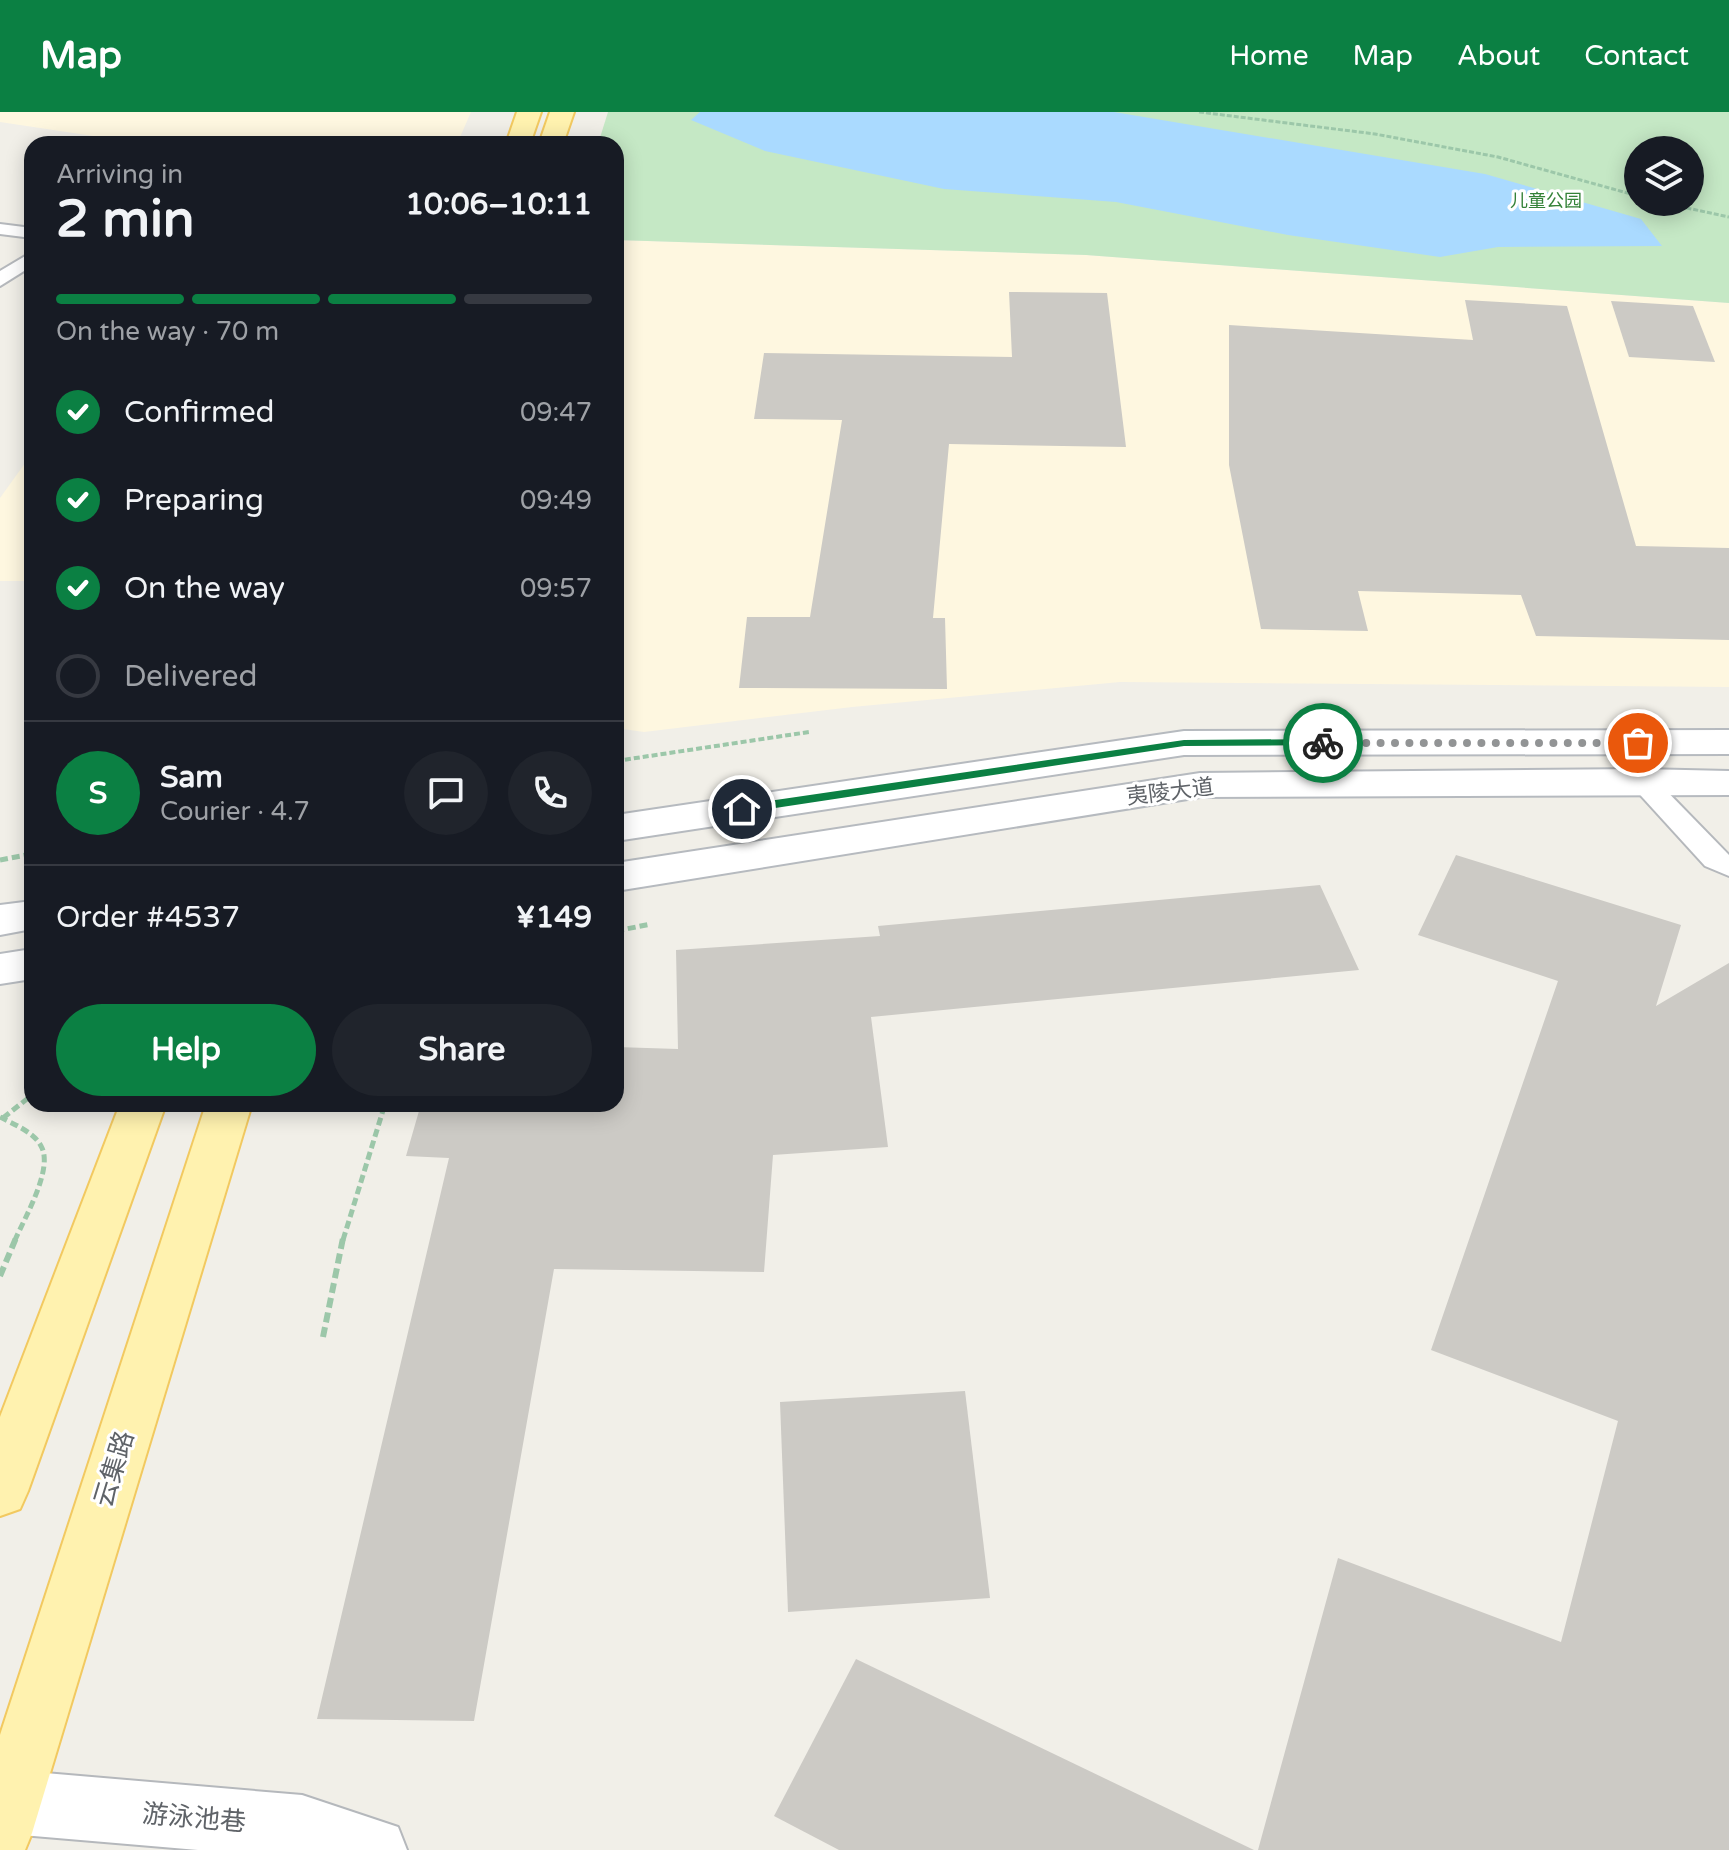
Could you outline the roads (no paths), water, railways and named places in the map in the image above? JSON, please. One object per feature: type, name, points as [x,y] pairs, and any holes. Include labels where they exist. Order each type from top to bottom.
[{"type":"main road","points":[[521,136],[529,112]]},
{"type":"main road","points":[[554,136],[562,112]]},
{"type":"main road","name":"夷陵大道","points":[[624,827],[1184,743],[1729,742]]},
{"type":"main road","name":"夷陵大道","points":[[624,876],[1200,785],[1729,783]]},
{"type":"main road","points":[[0,920],[24,916]]},
{"type":"main road","points":[[0,969],[24,965]]},
{"type":"main road","points":[[0,1491],[140,1112]]},
{"type":"main road","name":"云集路","points":[[5,1818],[226,1112]]},
{"type":"main road","name":"游泳池巷","points":[[5,1818],[302,1827],[375,1850]]},
{"type":"lane","points":[[0,229],[24,232]]},
{"type":"lane","points":[[0,280],[24,263]]},
{"type":"lane","points":[[1642,781],[1715,859],[1729,867]]},
{"type":"water","points":[[700,112],[1114,112],[1485,174],[1641,219],[1662,246],[1498,247],[1440,257],[1288,235],[1116,202],[944,189],[765,151],[691,120]]},
{"type":"park label","name":"儿童公园","points":[[1546,201]]}]
